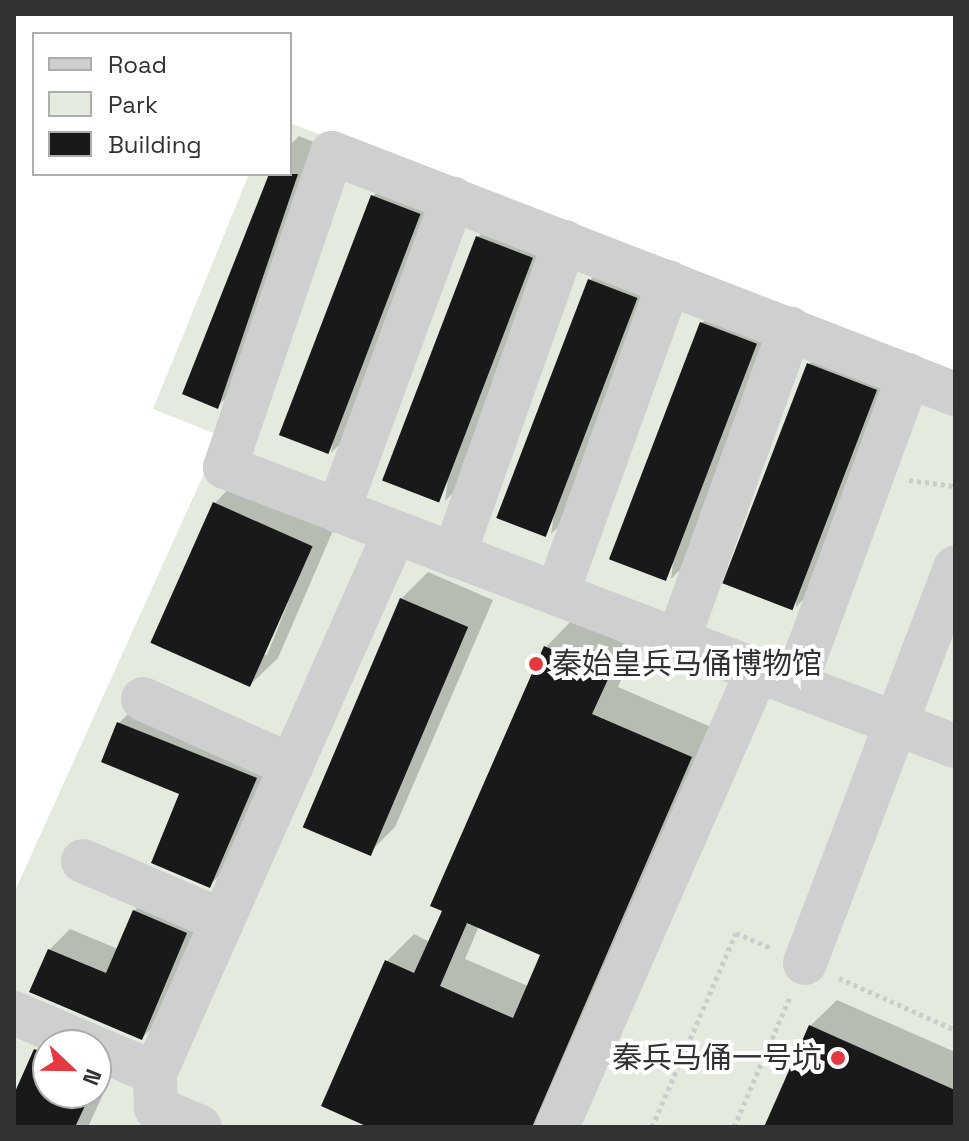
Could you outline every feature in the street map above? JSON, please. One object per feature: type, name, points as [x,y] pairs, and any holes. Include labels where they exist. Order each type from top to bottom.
[{"type":"lane","points":[[955,394],[332,153],[225,467],[955,746]]},
{"type":"lane","points":[[338,511],[453,199]]},
{"type":"lane","points":[[454,555],[565,242]]},
{"type":"lane","points":[[557,594],[669,283]]},
{"type":"lane","points":[[678,640],[790,329]]},
{"type":"lane","points":[[557,1127],[776,678],[909,375]]},
{"type":"lane","points":[[200,1127],[156,1108],[155,1073],[395,532]]},
{"type":"lane","points":[[805,963],[899,725],[955,568]]},
{"type":"lane","points":[[143,699],[292,766]]},
{"type":"lane","points":[[83,861],[223,921]]},
{"type":"lane","points":[[14,1013],[52,1029]]},
{"type":"lane","points":[[112,1055],[155,1073]]},
{"type":"path","points":[[652,1127],[736,933],[955,1030]]},
{"type":"path","points":[[734,1127],[805,963]]},
{"type":"green space","name":"秦始皇兵马俑博物馆","points":[[292,124],[955,382],[955,1127],[14,1127],[14,893],[221,436],[153,409],[248,176],[292,176]]},
{"type":"building","points":[[298,174],[218,409],[182,394],[268,176]]},
{"type":"building","points":[[371,195],[420,214],[328,454],[279,435]]},
{"type":"building","points":[[476,236],[533,258],[439,502],[382,481]]},
{"type":"building","points":[[588,279],[637,298],[546,537],[496,518]]},
{"type":"building","points":[[700,322],[757,344],[666,581],[609,559]]},
{"type":"building","points":[[807,363],[877,390],[792,610],[722,583]]},
{"type":"building","points":[[213,502],[313,546],[250,687],[150,643]]},
{"type":"building","points":[[400,598],[468,627],[371,856],[303,827]]},
{"type":"building","points":[[544,646],[610,675],[592,714],[692,757],[532,1127],[368,1127],[321,1106],[385,960],[414,973],[442,911],[430,906]],"holes":[[[467,923],[540,955],[513,1018],[440,986]]]},
{"type":"building","points":[[117,722],[257,778],[210,888],[151,863],[179,794],[101,762]]},
{"type":"building","points":[[133,910],[187,933],[142,1040],[29,992],[48,949],[106,973]]},
{"type":"building","name":"秦兵马俑一号坑","points":[[809,1025],[955,1090],[955,1127],[764,1127]]},
{"type":"building","points":[[32,1054],[32,1109],[83,1109],[75,1127],[14,1127],[14,1094]]},
{"type":"place","name":"秦始皇兵马俑博物馆","points":[[536,664]]},
{"type":"place","name":"秦兵马俑一号坑","points":[[838,1058]]}]
